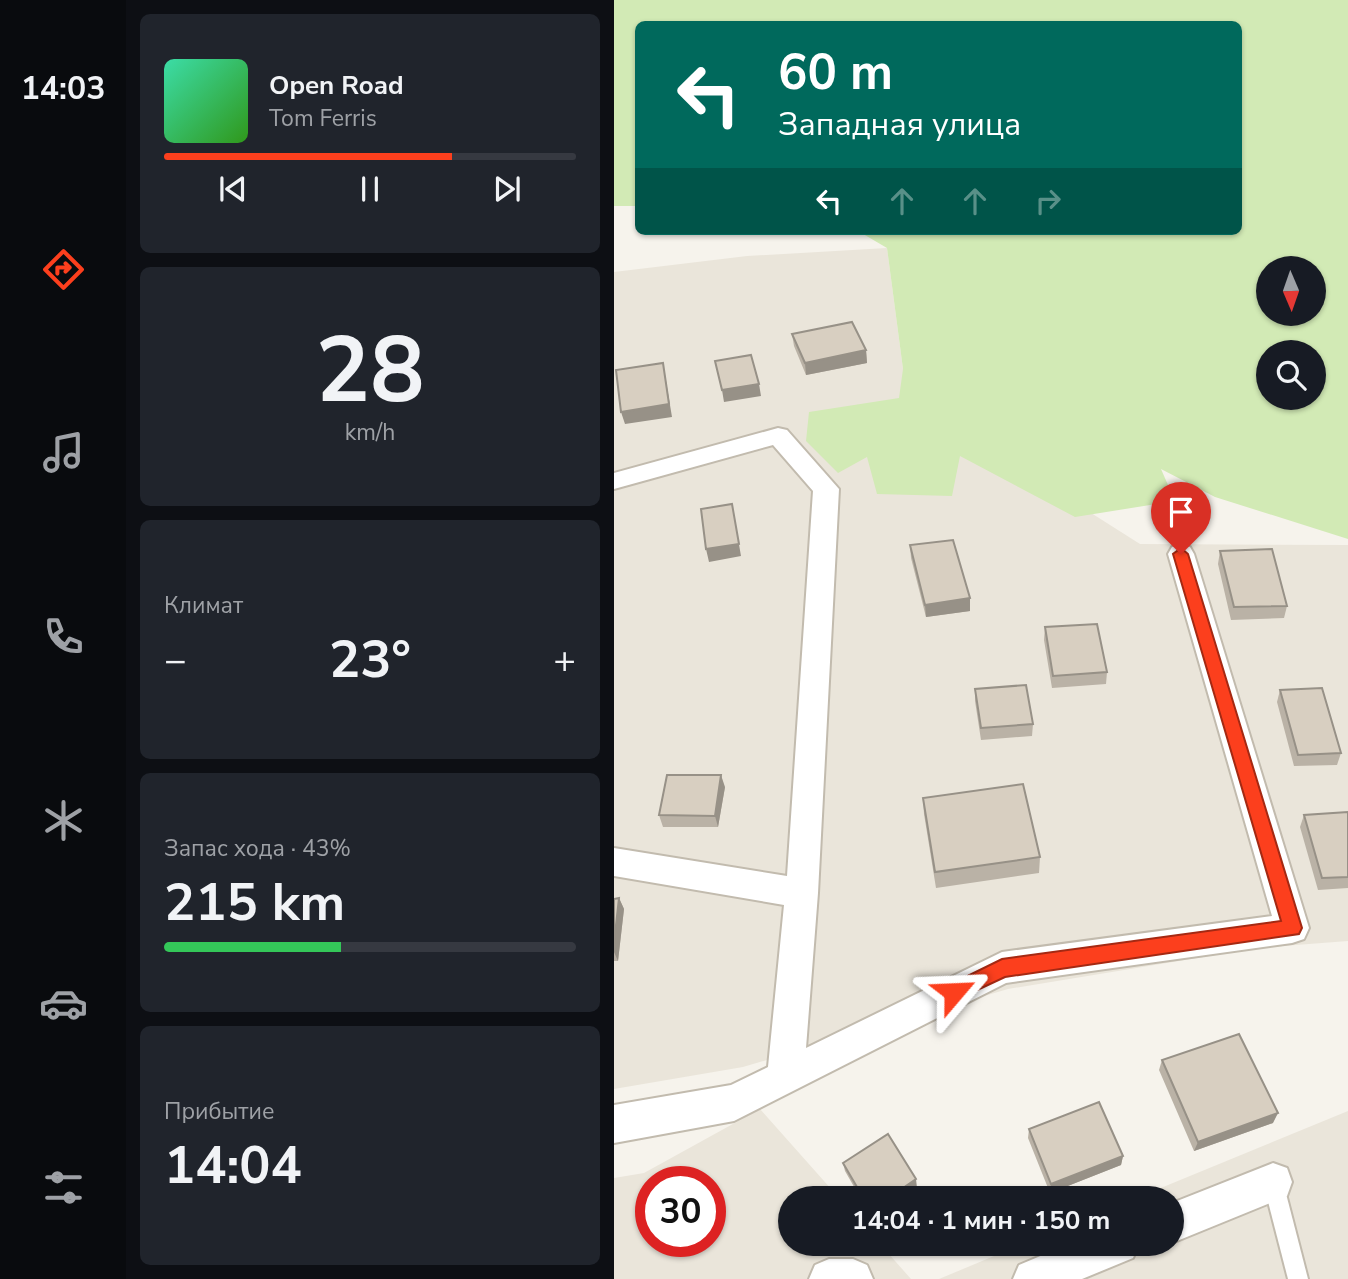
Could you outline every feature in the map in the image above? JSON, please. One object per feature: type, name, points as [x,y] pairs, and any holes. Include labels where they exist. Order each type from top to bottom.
[{"type":"street","points":[[614,481],[778,436],[826,489],[802,893],[785,1076]]},
{"type":"street","points":[[614,1124],[734,1103],[1002,968],[1292,928],[1181,554]]},
{"type":"street","points":[[614,862],[802,893]]},
{"type":"street","points":[[1184,1218],[1273,1182]]},
{"type":"street","points":[[1033,1279],[1090,1256]]},
{"type":"street","points":[[829,1279],[853,1279]]},
{"type":"lane","points":[[1273,1182],[1298,1279]]},
{"type":"shaded area","points":[[887,248],[903,369],[927,409],[1140,544],[1348,545],[1348,941],[1258,948],[1008,989],[743,1067],[614,1089],[614,272],[747,256]]},
{"type":"shaded area","points":[[760,1109],[828,1186],[778,1186],[778,1256],[891,1256],[911,1279],[614,1279],[614,1178],[635,1174],[635,1257],[726,1257],[726,1166],[657,1166]]},
{"type":"shaded area","points":[[1348,1111],[1348,1279],[939,1279],[994,1256],[1184,1256],[1184,1186],[1166,1186]]},
{"type":"green space","points":[[614,0],[1348,0],[1348,539],[1215,497],[1161,469],[1175,501],[1075,517],[960,456],[952,496],[877,494],[867,457],[838,473],[806,441],[809,412],[899,398],[903,369],[887,248],[865,235],[1242,235],[1242,21],[635,21],[635,206],[614,206]]},
{"type":"building","points":[[852,322],[866,350],[805,363],[792,334]]},
{"type":"building","points":[[751,355],[759,384],[722,390],[715,361]]},
{"type":"building","points":[[663,363],[669,404],[621,412],[616,370]]},
{"type":"building","points":[[732,504],[739,544],[706,549],[701,509]]},
{"type":"building","points":[[953,540],[970,598],[925,605],[910,545]]},
{"type":"building","points":[[1272,549],[1287,606],[1234,607],[1220,551]]},
{"type":"building","points":[[1097,624],[1107,672],[1053,676],[1045,627]]},
{"type":"building","points":[[1026,685],[1033,724],[981,728],[975,689]]},
{"type":"building","points":[[1322,688],[1341,753],[1298,755],[1280,690]]},
{"type":"building","points":[[667,775],[721,775],[715,816],[659,815]]},
{"type":"building","points":[[1023,784],[1040,857],[935,872],[923,798]]},
{"type":"building","points":[[1348,812],[1348,877],[1322,878],[1304,815]]},
{"type":"building","points":[[619,898],[614,943],[614,899]]},
{"type":"building","points":[[1239,1034],[1278,1113],[1198,1142],[1162,1060]]},
{"type":"building","points":[[1099,1102],[1123,1156],[1051,1184],[1029,1129]]},
{"type":"building","points":[[888,1134],[916,1179],[906,1186],[856,1186],[843,1163]]},
{"type":"route","points":[[954,992],[1002,968],[1292,928],[1181,554]]}]
